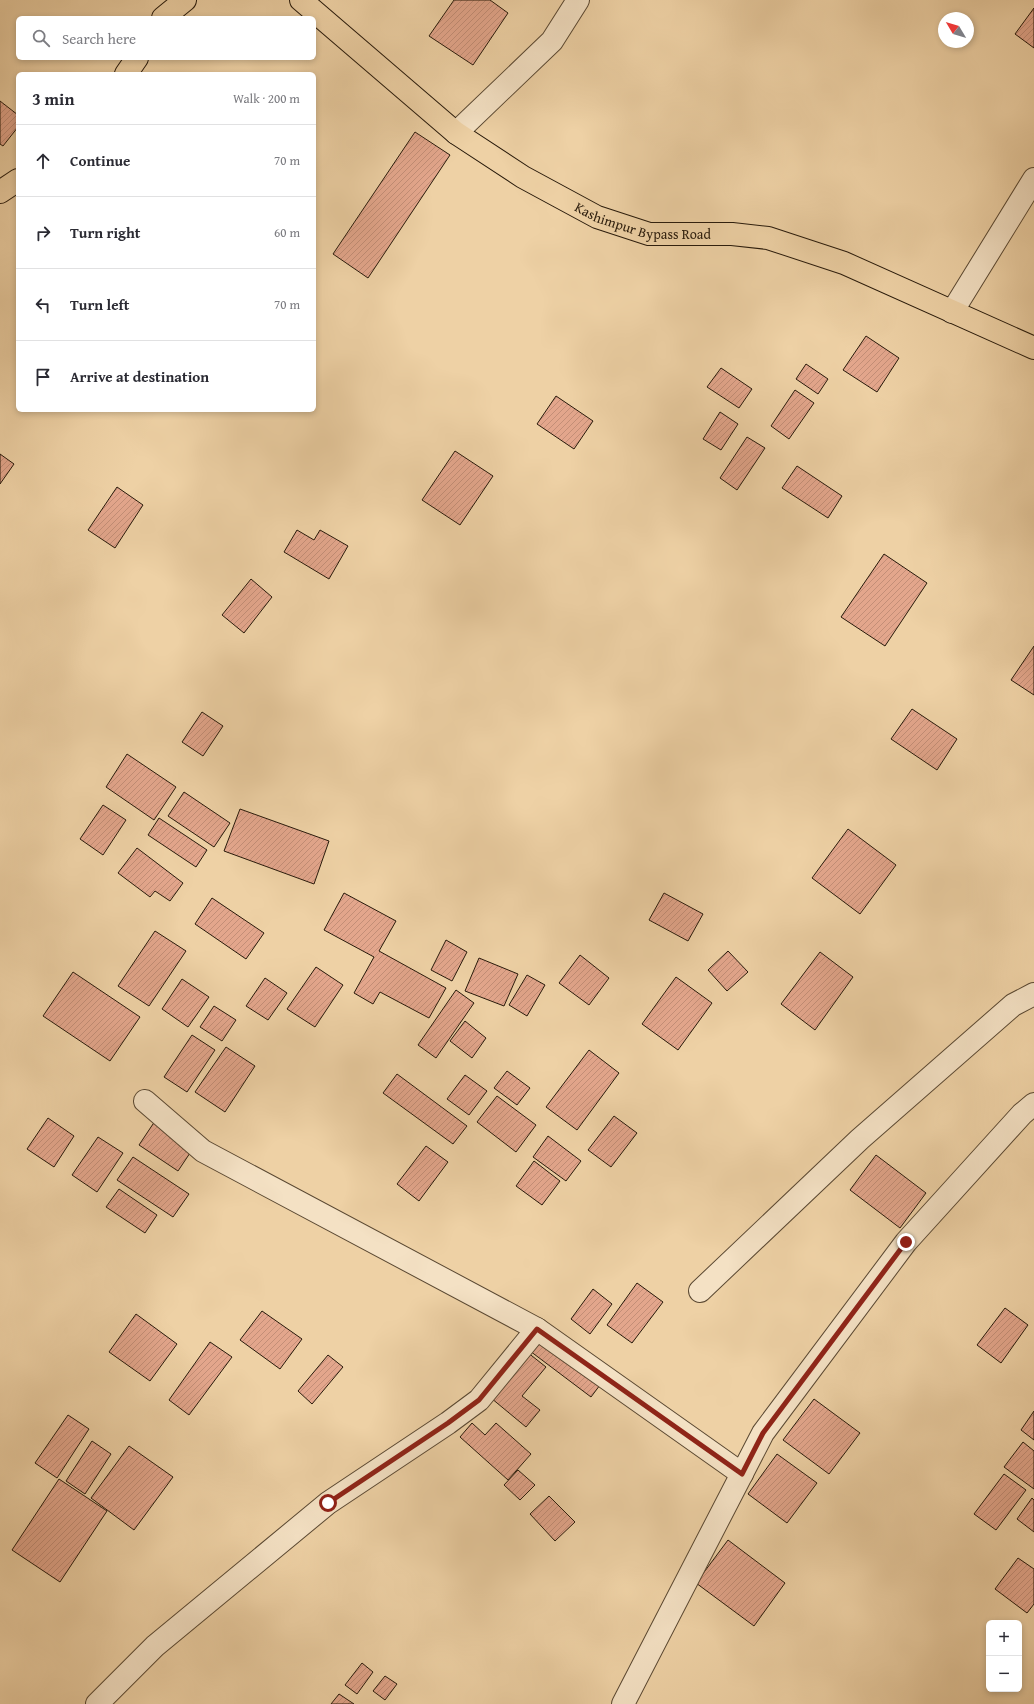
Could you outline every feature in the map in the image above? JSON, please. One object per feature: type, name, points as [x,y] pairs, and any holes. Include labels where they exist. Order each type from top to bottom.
[{"type":"main road","points":[[165,16],[185,0]]},
{"type":"main road","name":"Kashimpur Bypass Road","points":[[301,0],[456,133],[523,177],[597,217],[649,234],[732,234],[768,238],[844,263],[1034,348]]},
{"type":"main road","points":[[127,72],[136,60]]},
{"type":"main road","points":[[0,192],[16,181]]},
{"type":"street","points":[[456,133],[552,41],[578,0]]},
{"type":"street","points":[[952,312],[1034,179]]},
{"type":"street","points":[[700,1290],[860,1138],[1013,1005],[1034,994]]},
{"type":"street","points":[[145,1101],[202,1151],[537,1329],[742,1474]]},
{"type":"street","points":[[623,1704],[763,1433],[906,1242],[1022,1114],[1034,1104]]},
{"type":"street","points":[[97,1704],[155,1646],[328,1503],[448,1423],[479,1400],[537,1329]]},
{"type":"building","points":[[454,0],[490,0],[508,13],[473,65],[429,36]]},
{"type":"building","points":[[1034,8],[1034,48],[1015,34]]},
{"type":"building","points":[[0,101],[16,113],[16,130],[3,146],[0,144]]},
{"type":"building","points":[[415,132],[450,155],[368,278],[333,254]]},
{"type":"building","points":[[866,336],[899,358],[877,392],[843,370]]},
{"type":"building","points":[[806,364],[828,379],[818,394],[796,379]]},
{"type":"building","points":[[721,368],[752,389],[739,408],[707,387]]},
{"type":"building","points":[[795,390],[814,403],[789,439],[771,426]]},
{"type":"building","points":[[556,396],[593,421],[574,449],[537,424]]},
{"type":"building","points":[[720,412],[738,424],[721,450],[703,439]]},
{"type":"building","points":[[747,437],[765,448],[737,490],[720,478]]},
{"type":"building","points":[[455,451],[493,476],[460,525],[422,500]]},
{"type":"building","points":[[0,454],[14,464],[0,484]]},
{"type":"building","points":[[797,466],[842,496],[828,518],[782,488]]},
{"type":"building","points":[[117,487],[143,505],[115,548],[88,530]]},
{"type":"building","points":[[297,530],[314,540],[320,530],[348,546],[329,579],[284,552]]},
{"type":"building","points":[[884,554],[927,583],[885,646],[841,617]]},
{"type":"building","points":[[251,579],[272,597],[244,633],[222,615]]},
{"type":"building","points":[[1034,646],[1034,695],[1011,680]]},
{"type":"building","points":[[912,709],[957,739],[937,770],[891,739]]},
{"type":"building","points":[[202,712],[223,726],[203,756],[182,742]]},
{"type":"building","points":[[127,754],[176,787],[154,820],[106,787]]},
{"type":"building","points":[[184,792],[230,823],[214,847],[168,816]]},
{"type":"building","points":[[103,805],[126,820],[103,855],[80,839]]},
{"type":"building","points":[[240,809],[329,841],[314,884],[224,851]]},
{"type":"building","points":[[159,818],[207,850],[196,867],[148,835]]},
{"type":"building","points":[[848,829],[896,865],[860,914],[812,878]]},
{"type":"building","points":[[137,848],[183,883],[170,901],[155,891],[150,897],[118,873]]},
{"type":"building","points":[[344,893],[396,921],[379,951],[446,988],[429,1018],[380,992],[373,1004],[354,993],[374,957],[324,930]]},
{"type":"building","points":[[664,893],[703,914],[688,941],[649,920]]},
{"type":"building","points":[[212,898],[264,933],[246,959],[195,924]]},
{"type":"building","points":[[155,931],[186,951],[149,1006],[118,986]]},
{"type":"building","points":[[446,940],[467,952],[452,981],[431,970]]},
{"type":"building","points":[[728,951],[748,972],[727,991],[708,970]]},
{"type":"building","points":[[820,952],[853,977],[815,1030],[781,1004]]},
{"type":"building","points":[[580,955],[609,978],[589,1005],[559,983]]},
{"type":"building","points":[[479,958],[518,974],[504,1006],[465,991]]},
{"type":"building","points":[[316,967],[343,985],[315,1027],[287,1009]]},
{"type":"building","points":[[73,972],[140,1017],[110,1061],[43,1016]]},
{"type":"building","points":[[527,975],[545,985],[527,1016],[509,1005]]},
{"type":"building","points":[[676,977],[712,1003],[678,1050],[642,1024]]},
{"type":"building","points":[[265,978],[287,993],[268,1020],[246,1006]]},
{"type":"building","points":[[182,979],[209,997],[188,1027],[162,1009]]},
{"type":"building","points":[[456,990],[474,1003],[436,1058],[418,1045]]},
{"type":"building","points":[[214,1006],[236,1020],[222,1041],[200,1027]]},
{"type":"building","points":[[465,1021],[486,1038],[472,1058],[450,1041]]},
{"type":"building","points":[[192,1035],[215,1050],[187,1092],[164,1077]]},
{"type":"building","points":[[226,1047],[255,1066],[225,1112],[195,1092]]},
{"type":"building","points":[[589,1050],[619,1073],[577,1130],[546,1107]]},
{"type":"building","points":[[507,1071],[530,1088],[517,1105],[494,1088]]},
{"type":"building","points":[[397,1074],[467,1126],[453,1144],[383,1093]]},
{"type":"building","points":[[465,1075],[487,1091],[469,1115],[447,1099]]},
{"type":"building","points":[[497,1096],[536,1125],[516,1152],[477,1122]]},
{"type":"building","points":[[614,1116],[637,1133],[611,1167],[588,1150]]},
{"type":"building","points":[[48,1118],[74,1136],[54,1167],[27,1149]]},
{"type":"building","points":[[155,1121],[194,1147],[178,1171],[139,1145]]},
{"type":"building","points":[[548,1136],[581,1161],[566,1181],[533,1157]]},
{"type":"building","points":[[98,1137],[123,1153],[97,1192],[72,1175]]},
{"type":"building","points":[[426,1146],[448,1162],[419,1201],[397,1184]]},
{"type":"building","points":[[876,1155],[926,1193],[900,1228],[850,1190]]},
{"type":"building","points":[[133,1157],[189,1194],[173,1217],[117,1180]]},
{"type":"building","points":[[534,1161],[560,1181],[542,1205],[516,1186]]},
{"type":"building","points":[[119,1189],[157,1215],[145,1233],[106,1207]]},
{"type":"building","points":[[637,1283],[663,1302],[632,1343],[607,1325]]},
{"type":"building","points":[[593,1289],[612,1304],[590,1334],[571,1319]]},
{"type":"building","points":[[1005,1308],[1028,1325],[1001,1363],[977,1345]]},
{"type":"building","points":[[262,1311],[302,1339],[280,1369],[240,1340]]},
{"type":"building","points":[[136,1314],[177,1344],[150,1381],[109,1352]]},
{"type":"building","points":[[542,1335],[603,1381],[591,1397],[530,1351]]},
{"type":"building","points":[[210,1342],[232,1357],[189,1415],[169,1400]]},
{"type":"building","points":[[527,1352],[546,1367],[522,1396],[540,1410],[526,1427],[491,1398]]},
{"type":"building","points":[[328,1355],[343,1367],[312,1404],[298,1391]]},
{"type":"building","points":[[814,1399],[860,1433],[829,1474],[783,1440]]},
{"type":"building","points":[[1034,1411],[1034,1440],[1021,1430]]},
{"type":"building","points":[[68,1415],[89,1429],[57,1478],[35,1463]]},
{"type":"building","points":[[472,1423],[485,1435],[496,1423],[531,1454],[508,1480],[460,1437]]},
{"type":"building","points":[[92,1441],[111,1454],[85,1494],[66,1481]]},
{"type":"building","points":[[1023,1442],[1034,1451],[1034,1489],[1004,1467]]},
{"type":"building","points":[[129,1446],[173,1477],[134,1530],[91,1498]]},
{"type":"building","points":[[777,1454],[817,1483],[787,1523],[748,1494]]},
{"type":"building","points":[[518,1470],[535,1485],[520,1500],[504,1485]]},
{"type":"building","points":[[1004,1474],[1026,1490],[996,1530],[974,1514]]},
{"type":"building","points":[[59,1479],[107,1511],[60,1582],[12,1550]]},
{"type":"building","points":[[549,1496],[575,1522],[555,1541],[530,1514]]},
{"type":"building","points":[[1032,1498],[1034,1500],[1034,1532],[1017,1519]]},
{"type":"building","points":[[728,1540],[785,1583],[754,1626],[696,1583]]},
{"type":"building","points":[[1018,1558],[1034,1569],[1034,1604],[1027,1613],[995,1589]]},
{"type":"building","points":[[362,1663],[373,1672],[357,1694],[345,1685]]},
{"type":"building","points":[[385,1676],[397,1684],[385,1700],[373,1691]]},
{"type":"building","points":[[339,1694],[354,1704],[331,1704]]},
{"type":"route","points":[[328,1503],[448,1423],[479,1400],[537,1329],[742,1474],[763,1433],[906,1242]]}]
